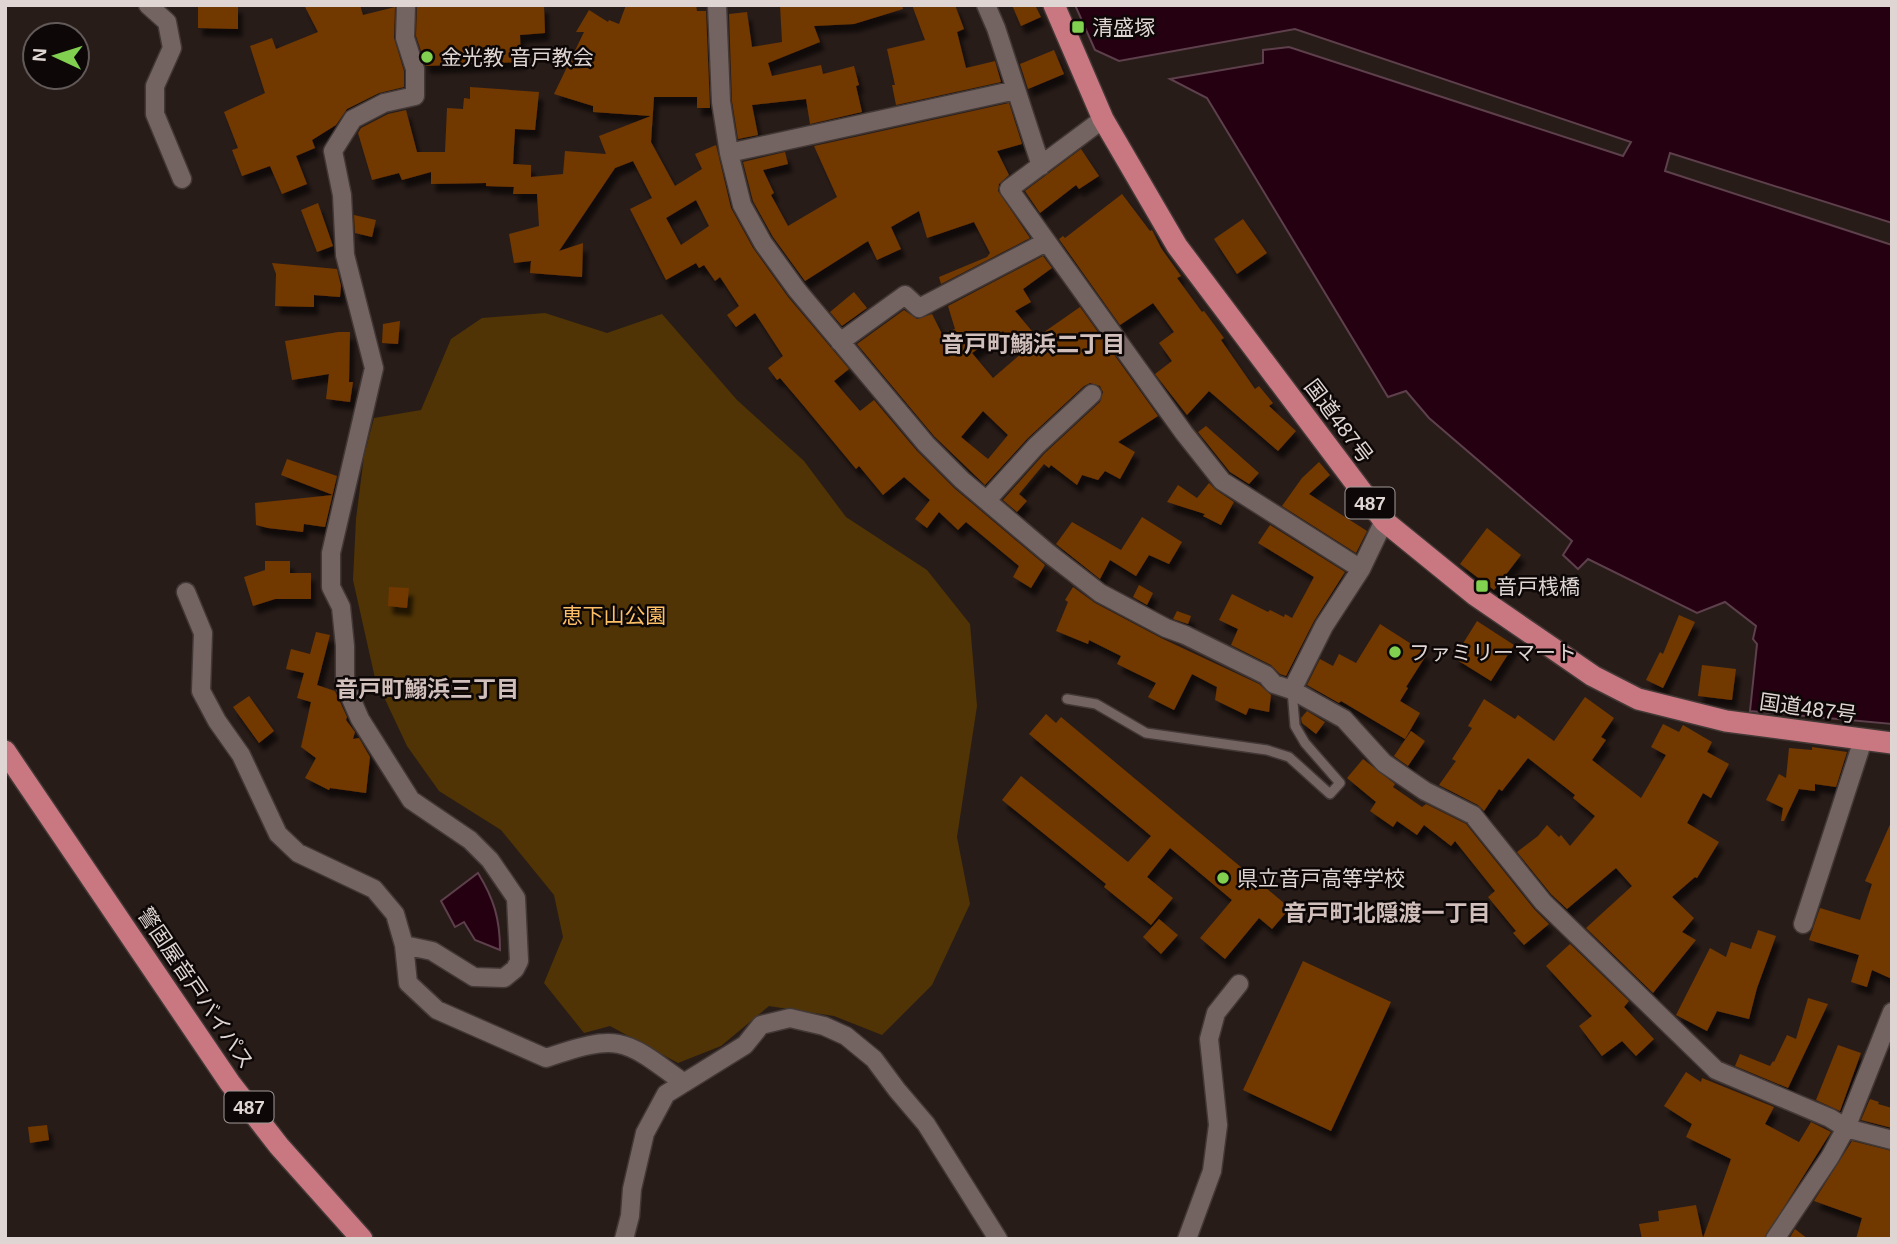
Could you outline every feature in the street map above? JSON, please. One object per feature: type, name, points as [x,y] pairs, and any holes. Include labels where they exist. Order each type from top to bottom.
[{"type":"highway","name":"国道487号","points":[[1054,5],[1103,119],[1177,246],[1384,521],[1475,595],[1593,676],[1637,699],[1726,721],[1892,743]]},
{"type":"highway","name":"警固屋音戸バイパス","points":[[5,751],[230,1083],[279,1146],[362,1239]]},
{"type":"street","points":[[148,5],[167,22],[172,48],[155,86],[155,114],[182,179]]},
{"type":"street","points":[[404,945],[432,951],[474,977],[505,978],[519,961],[516,898],[490,860],[470,840],[411,800],[360,719],[345,685],[341,607],[331,587],[331,553],[374,368],[345,255],[342,195],[333,151],[353,119],[384,103],[415,96],[415,68],[405,38],[407,5]]},
{"type":"street","points":[[717,5],[718,68],[729,153],[742,205],[764,243],[797,290],[926,444],[1047,552],[1100,593],[1157,624],[1266,675],[1274,684],[1292,690],[1345,719],[1384,763],[1424,791],[1473,816],[1543,902],[1716,1070],[1830,1118],[1846,1128],[1892,1140]]},
{"type":"street","points":[[986,5],[1041,166]]},
{"type":"street","points":[[729,153],[1016,90]]},
{"type":"street","points":[[1103,119],[1009,190],[1184,433],[1222,481],[1361,569]]},
{"type":"street","points":[[840,342],[905,295],[919,308],[1046,242]]},
{"type":"street","points":[[987,500],[1036,446],[1092,394]]},
{"type":"street","points":[[1292,690],[1324,626],[1361,569],[1384,521]]},
{"type":"street","points":[[186,592],[203,634],[201,691],[241,755],[278,834],[298,853],[374,889],[395,914],[404,945],[408,983],[437,1010],[546,1058],[587,1044],[617,1042],[639,1050],[684,1083]]},
{"type":"street","points":[[1803,924],[1863,740]]},
{"type":"street","points":[[1187,1239],[1212,1171],[1218,1125],[1209,1039],[1216,1013],[1239,985]]},
{"type":"street","points":[[1775,1239],[1830,1157],[1846,1128],[1892,1012]]},
{"type":"street","points":[[624,1239],[645,1133],[666,1094],[745,1045],[761,1025],[790,1018],[824,1026],[846,1036],[874,1059],[926,1124],[998,1239]]},
{"type":"lane","points":[[1067,699],[1096,704],[1146,733],[1267,750],[1289,757],[1330,794],[1340,783],[1305,743],[1295,726],[1292,690]]},
{"type":"green space","name":"恵下山公園","points":[[545,313],[607,333],[662,314],[737,400],[804,461],[846,517],[927,570],[970,624],[977,706],[957,837],[970,904],[932,985],[882,1035],[834,1016],[769,1006],[721,1046],[678,1063],[610,1026],[584,1033],[544,983],[563,937],[554,895],[501,830],[439,791],[407,746],[375,678],[353,580],[356,519],[364,456],[374,418],[421,410],[451,339],[482,318]]},
{"type":"shaded area","points":[[1075,5],[1892,5],[1892,223],[1670,153],[1665,171],[1892,245],[1892,724],[1750,711],[1757,644],[1753,639],[1756,626],[1725,602],[1697,613],[1588,559],[1578,569],[1563,555],[1572,541],[1429,418],[1406,391],[1388,397],[1207,98],[1170,79],[1263,63],[1263,50],[1289,47],[1623,156],[1631,142],[1295,29],[1119,61],[1095,50]]},
{"type":"shaded area","points":[[478,873],[495,910],[500,950],[475,940],[464,922],[455,927],[441,901]]},
{"type":"building","points":[[198,5],[238,5],[238,29],[198,28]]},
{"type":"building","points":[[304,5],[360,5],[363,15],[395,7],[394,38],[404,71],[404,87],[379,93],[347,109],[336,125],[312,140],[315,148],[296,156],[307,184],[282,194],[270,166],[242,176],[232,150],[238,148],[224,112],[265,93],[250,46],[272,38],[276,49],[318,32]]},
{"type":"building","points":[[417,5],[544,5],[545,33],[520,35],[521,62],[426,66],[416,36]]},
{"type":"building","points":[[626,5],[696,5],[697,11],[706,11],[710,108],[697,108],[697,97],[654,97],[651,142],[675,186],[702,169],[695,154],[716,145],[731,208],[753,248],[788,297],[849,369],[834,381],[860,411],[874,400],[917,451],[954,488],[1045,565],[1031,588],[1013,577],[1019,566],[966,522],[958,530],[939,512],[927,528],[915,519],[930,500],[904,477],[883,495],[859,466],[856,469],[780,378],[777,380],[768,368],[783,356],[755,313],[736,327],[727,315],[739,306],[720,277],[715,281],[704,265],[699,268],[696,263],[666,280],[630,209],[652,198],[633,161],[615,168],[559,251],[583,243],[582,277],[530,273],[531,261],[514,263],[509,234],[539,226],[537,194],[513,194],[514,187],[486,186],[486,183],[431,184],[431,172],[402,180],[399,173],[372,180],[358,133],[361,128],[388,114],[406,110],[417,152],[445,152],[447,108],[463,109],[464,98],[470,99],[470,87],[539,92],[535,130],[515,129],[513,164],[531,165],[531,177],[563,174],[565,151],[606,154],[599,136],[651,116],[593,112],[593,106],[554,94],[584,32],[576,32],[589,10],[608,22],[609,20],[619,24]],"holes":[[[696,200],[709,226],[681,245],[666,218]]]},
{"type":"building","points":[[780,5],[902,5],[903,9],[854,24],[814,26],[820,42],[768,63],[772,76],[821,65],[823,74],[854,66],[862,112],[810,124],[806,99],[752,105],[758,135],[738,139],[732,101],[729,14],[747,12],[752,47],[782,42]]},
{"type":"building","points":[[912,5],[955,5],[964,29],[957,32],[966,68],[995,61],[1001,82],[896,105],[892,85],[895,85],[887,49],[925,40]]},
{"type":"building","points":[[1012,5],[1035,5],[1041,17],[1021,26]]},
{"type":"building","points":[[1054,50],[1064,74],[1028,89],[1020,64]]},
{"type":"building","points":[[1009,103],[1022,144],[997,151],[1009,175],[999,184],[998,191],[1030,238],[941,284],[939,277],[987,257],[990,253],[974,222],[927,238],[919,211],[891,227],[901,249],[877,260],[868,241],[805,281],[773,237],[753,201],[743,162],[785,152],[788,164],[763,170],[774,193],[771,195],[788,226],[837,197],[814,146]]},
{"type":"building","points":[[1081,149],[1099,176],[1079,189],[1076,185],[1040,213],[1025,191]]},
{"type":"building","points":[[1122,194],[1150,231],[1152,230],[1181,276],[1177,278],[1224,338],[1221,340],[1255,389],[1259,386],[1273,403],[1269,406],[1296,431],[1278,451],[1209,391],[1187,415],[1155,374],[1172,361],[1159,343],[1174,332],[1153,303],[1120,325],[1059,239],[1063,236],[1065,238]]},
{"type":"building","points":[[318,203],[333,246],[317,252],[301,210]]},
{"type":"building","points":[[354,215],[376,220],[372,237],[355,233]]},
{"type":"building","points":[[1243,219],[1267,253],[1237,274],[1214,239]]},
{"type":"building","points":[[1043,256],[1052,268],[1023,289],[1031,302],[1015,311],[1037,337],[1080,307],[1158,416],[1118,442],[1135,452],[1120,479],[1105,471],[1098,480],[1082,475],[1077,485],[1051,465],[1049,468],[1044,464],[1019,494],[1027,501],[1017,512],[1003,500],[1044,454],[1100,402],[1103,392],[1100,386],[1090,383],[1028,438],[985,485],[934,436],[857,344],[904,310],[917,319],[932,314],[942,334],[955,329],[948,306]],"holes":[[[1003,331],[1022,353],[993,378],[972,353]],[[983,411],[1008,435],[988,459],[961,437]]]},
{"type":"building","points":[[272,263],[337,269],[341,286],[340,297],[314,295],[314,307],[275,306],[276,274]]},
{"type":"building","points":[[854,292],[867,308],[842,326],[830,312]]},
{"type":"building","points":[[400,321],[398,344],[382,343],[383,324]]},
{"type":"building","points":[[350,332],[349,382],[353,382],[350,402],[326,399],[329,374],[292,380],[285,341]]},
{"type":"building","points":[[1206,426],[1259,473],[1249,484],[1230,472],[1198,432]]},
{"type":"building","points":[[287,459],[337,476],[333,495],[281,475]]},
{"type":"building","points":[[1319,462],[1330,475],[1309,494],[1367,531],[1356,553],[1282,506],[1302,478]]},
{"type":"building","points":[[1209,483],[1234,502],[1221,525],[1203,516],[1205,514],[1167,502],[1178,485],[1197,498]]},
{"type":"building","points":[[333,495],[325,527],[304,524],[303,532],[256,525],[255,503]]},
{"type":"building","points":[[1142,517],[1182,542],[1169,564],[1149,555],[1136,576],[1110,560],[1100,579],[1056,544],[1072,522],[1121,550]]},
{"type":"building","points":[[1270,525],[1345,572],[1314,621],[1286,676],[1271,665],[1231,645],[1238,629],[1219,620],[1232,594],[1268,612],[1270,610],[1292,618],[1314,577],[1258,543]]},
{"type":"building","points":[[1487,528],[1521,555],[1494,590],[1460,564]]},
{"type":"building","points":[[265,561],[290,561],[290,573],[311,573],[311,599],[275,599],[253,606],[244,577],[265,570]]},
{"type":"building","points":[[1139,585],[1153,593],[1147,605],[1133,597]]},
{"type":"building","points":[[389,587],[409,588],[407,608],[388,606]]},
{"type":"building","points":[[1073,587],[1095,603],[1161,638],[1259,684],[1271,695],[1269,712],[1249,708],[1246,715],[1215,700],[1217,687],[1192,674],[1174,710],[1148,697],[1156,683],[1117,664],[1121,656],[1089,640],[1088,644],[1056,631],[1068,602],[1065,600]]},
{"type":"building","points":[[1177,611],[1191,616],[1188,624],[1173,619]]},
{"type":"building","points":[[1679,615],[1695,622],[1663,688],[1646,680],[1660,652],[1663,654]]},
{"type":"building","points":[[1477,621],[1514,645],[1491,681],[1454,658]]},
{"type":"building","points":[[1380,624],[1427,654],[1400,701],[1420,713],[1405,739],[1341,701],[1339,703],[1307,685],[1320,659],[1333,666],[1339,654],[1356,663]]},
{"type":"building","points":[[316,632],[330,635],[317,685],[335,691],[346,720],[355,732],[353,739],[359,738],[370,757],[366,793],[329,790],[305,778],[316,758],[301,747],[311,702],[297,698],[304,673],[286,669],[291,649],[310,654]]},
{"type":"building","points":[[1702,665],[1736,669],[1732,700],[1698,696]]},
{"type":"building","points":[[249,696],[274,731],[259,743],[233,707]]},
{"type":"building","points":[[1585,697],[1614,718],[1601,737],[1606,740],[1592,760],[1641,798],[1666,755],[1651,747],[1663,724],[1679,732],[1683,725],[1712,742],[1707,752],[1729,764],[1711,798],[1703,793],[1687,823],[1719,842],[1697,878],[1672,897],[1694,918],[1682,932],[1696,940],[1653,993],[1586,928],[1632,886],[1616,868],[1567,909],[1551,894],[1517,852],[1538,836],[1547,825],[1570,846],[1595,816],[1573,798],[1575,795],[1528,758],[1502,791],[1499,789],[1484,811],[1478,805],[1439,785],[1456,761],[1452,759],[1472,728],[1468,726],[1484,699],[1515,719],[1518,715],[1554,741]]},
{"type":"building","points":[[1307,711],[1325,722],[1316,734],[1302,723],[1301,718]]},
{"type":"building","points":[[1046,714],[1056,723],[1061,717],[1290,908],[1272,929],[1259,918],[1225,959],[1200,938],[1232,900],[1170,848],[1147,877],[1173,898],[1151,925],[1104,887],[1106,884],[1002,800],[1021,776],[1128,862],[1151,836],[1029,734]]},
{"type":"building","points":[[1411,731],[1425,741],[1408,766],[1394,756]]},
{"type":"building","points":[[1812,747],[1847,752],[1836,787],[1815,784],[1815,791],[1799,789],[1784,821],[1781,821],[1783,808],[1766,800],[1779,774],[1786,778],[1789,748],[1812,750]]},
{"type":"building","points":[[1363,759],[1395,784],[1393,787],[1422,807],[1426,804],[1466,824],[1549,924],[1524,945],[1488,897],[1495,891],[1455,841],[1451,846],[1424,825],[1417,835],[1397,821],[1393,827],[1370,811],[1376,802],[1347,778]]},
{"type":"building","points":[[1892,820],[1892,979],[1872,970],[1867,987],[1851,982],[1859,955],[1809,940],[1820,908],[1860,920],[1872,884],[1865,881]]},
{"type":"building","points":[[1159,919],[1178,935],[1161,954],[1143,937]]},
{"type":"building","points":[[1758,930],[1776,936],[1749,1019],[1717,1011],[1707,1031],[1676,1015],[1710,948],[1726,957],[1731,942],[1751,949]]},
{"type":"building","points":[[1570,944],[1629,1001],[1624,1007],[1654,1039],[1636,1056],[1622,1041],[1602,1056],[1579,1026],[1592,1016],[1546,966]]},
{"type":"building","points":[[1303,961],[1391,1002],[1331,1131],[1243,1090]]},
{"type":"building","points":[[1808,998],[1828,1004],[1788,1088],[1735,1066],[1740,1054],[1770,1066],[1787,1035],[1796,1039]]},
{"type":"building","points":[[1838,1045],[1861,1053],[1840,1111],[1816,1100]]},
{"type":"building","points":[[1686,1072],[1701,1082],[1702,1078],[1774,1107],[1765,1124],[1799,1142],[1811,1122],[1831,1132],[1764,1239],[1642,1239],[1639,1224],[1659,1221],[1658,1211],[1696,1205],[1703,1238],[1731,1159],[1686,1137],[1692,1124],[1664,1106]]},
{"type":"building","points":[[1870,1099],[1892,1108],[1892,1128],[1861,1120]]},
{"type":"building","points":[[47,1125],[49,1140],[30,1143],[28,1127]]},
{"type":"building","points":[[1852,1141],[1892,1151],[1892,1239],[1856,1239],[1862,1218],[1814,1201]]},
{"type":"building","points":[[1795,1229],[1808,1239],[1789,1239]]},
{"type":"place","name":"清盛塚","points":[[1078,27]]},
{"type":"place","name":"金光教 音戸教会","points":[[427,57]]},
{"type":"place","name":"音戸桟橋","points":[[1482,586]]},
{"type":"place","name":"ファミリーマート","points":[[1395,652]]},
{"type":"place","name":"県立音戸高等学校","points":[[1223,878]]},
{"type":"district","name":"音戸町鰯浜二丁目","points":[[1033,344]]},
{"type":"district","name":"音戸町鰯浜三丁目","points":[[427,689]]},
{"type":"district","name":"音戸町北隠渡一丁目","points":[[1387,913]]}]
